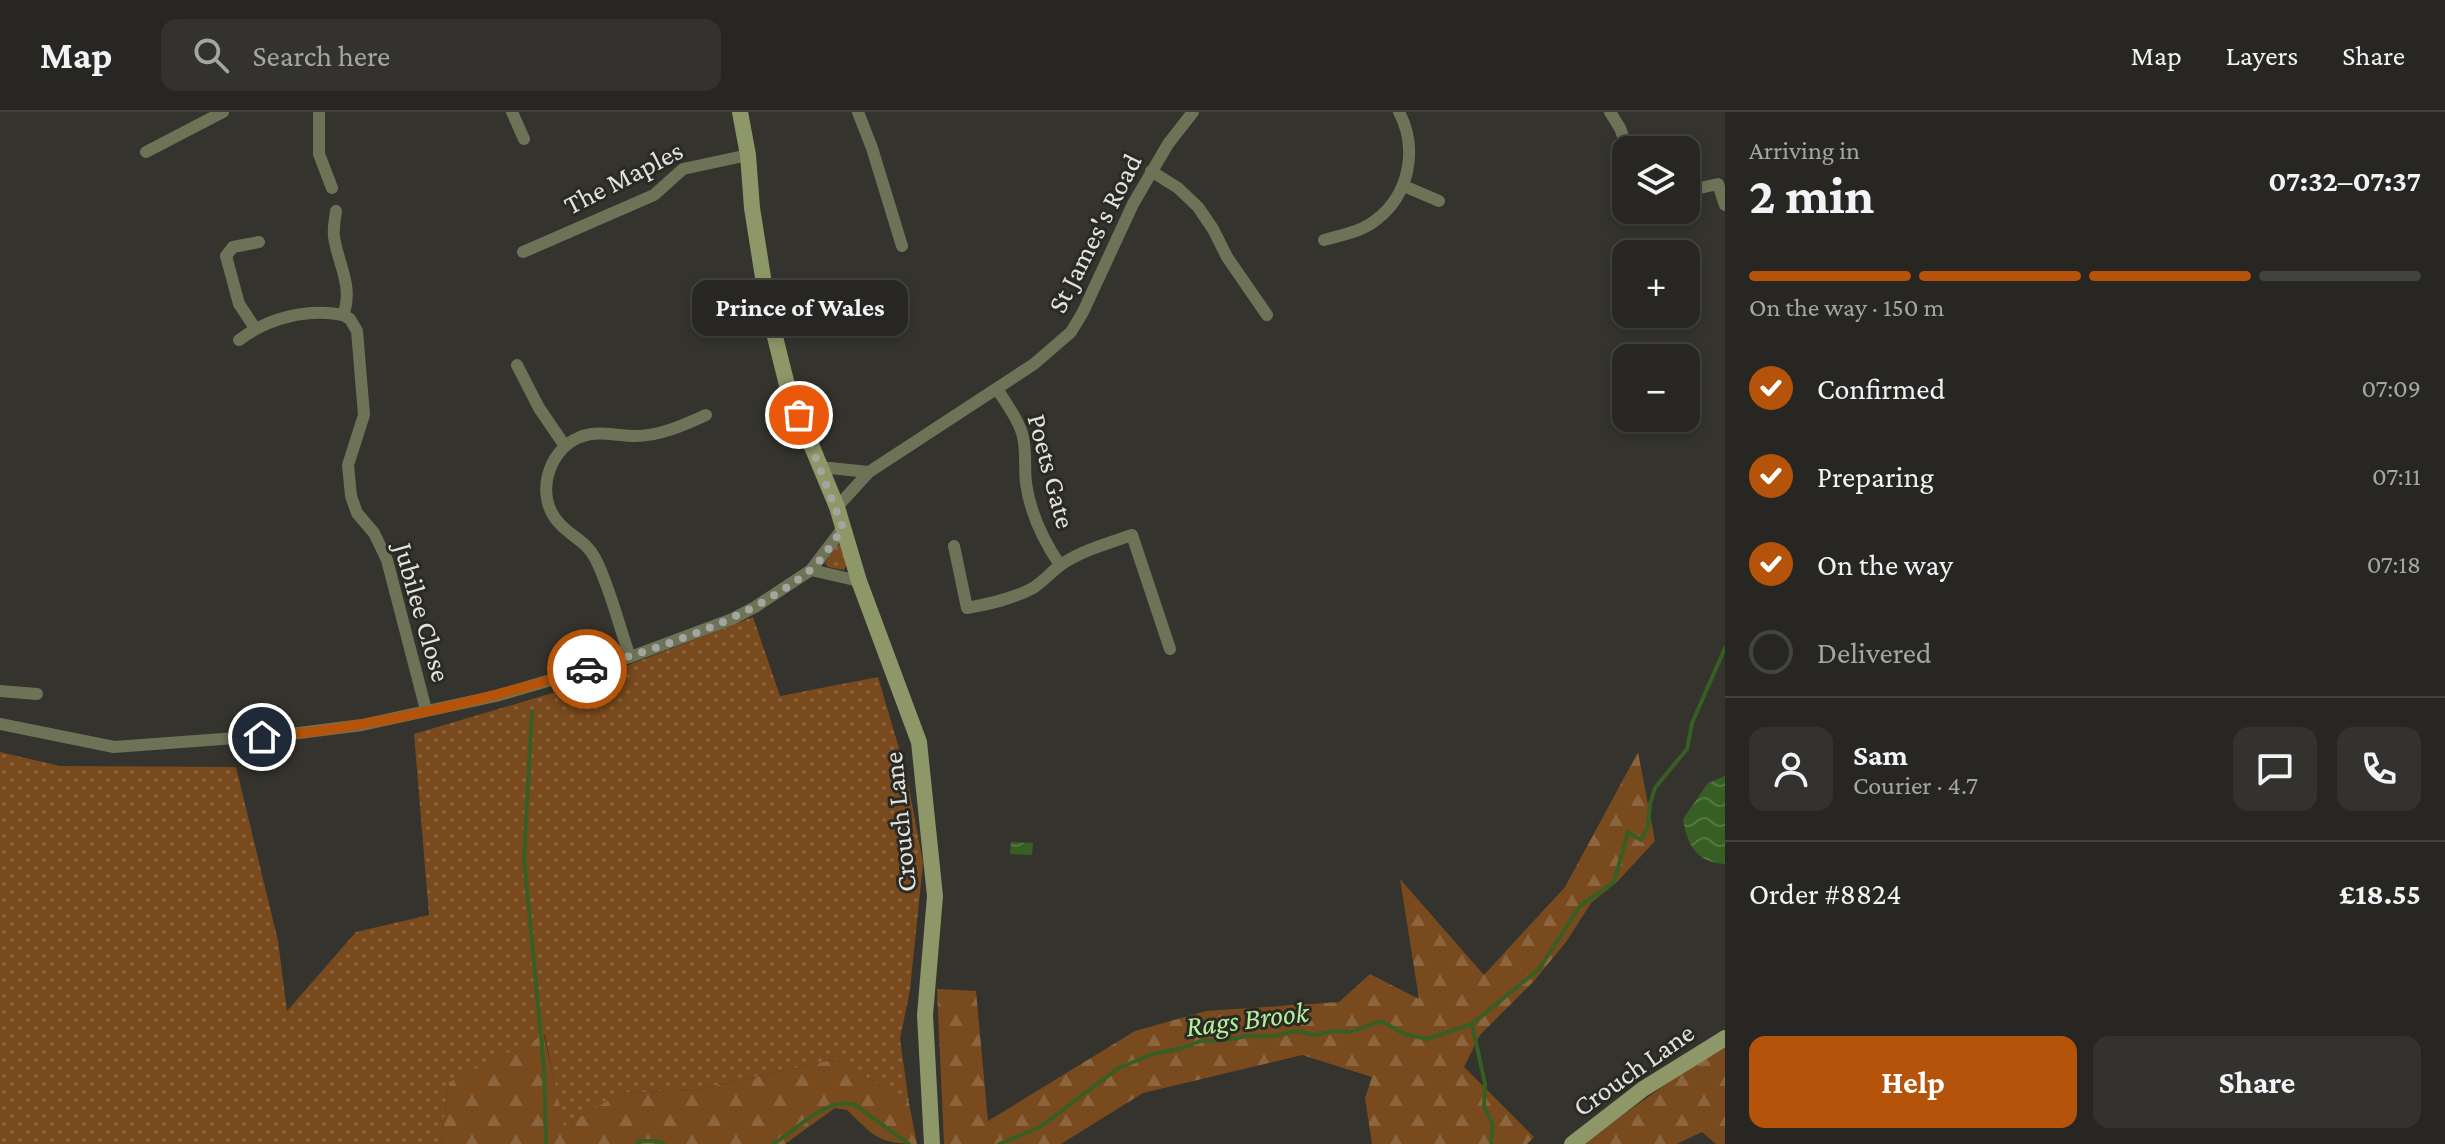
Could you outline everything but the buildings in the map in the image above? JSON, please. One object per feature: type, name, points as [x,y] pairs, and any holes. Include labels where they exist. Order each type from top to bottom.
[{"type":"street","points":[[189,112],[196,126]]},
{"type":"street","points":[[146,152],[223,112]]},
{"type":"street","points":[[319,112],[319,154],[332,188]]},
{"type":"street","points":[[512,112],[524,139]]},
{"type":"street","name":"Crouch Lane","points":[[740,112],[768,309],[788,389],[837,507],[859,581],[919,742],[935,896],[925,1015],[931,1139]]},
{"type":"street","points":[[858,112],[902,246]]},
{"type":"street","name":"St James's Road","points":[[837,507],[869,472],[1034,364],[1071,332],[1151,171],[1193,112]]},
{"type":"street","points":[[1324,240],[1361,229],[1377,219],[1404,186],[1410,152],[1399,112]]},
{"type":"street","points":[[1610,112],[1623,136]]},
{"type":"street","name":"The Maples","points":[[523,252],[654,195],[683,169],[748,155]]},
{"type":"street","points":[[1151,171],[1178,188],[1198,207],[1227,257],[1267,315]]},
{"type":"street","points":[[1700,188],[1722,183],[1725,205]]},
{"type":"street","points":[[1404,186],[1439,201]]},
{"type":"street","name":"Jubilee Close","points":[[336,211],[333,233],[346,279],[348,303],[343,315],[350,319],[357,331],[364,415],[348,465],[351,496],[357,513],[374,533],[387,560],[426,710]]},
{"type":"street","points":[[255,328],[239,304],[226,256],[233,247],[259,242]]},
{"type":"street","points":[[239,340],[255,328],[276,319],[327,312],[343,315]]},
{"type":"street","points":[[517,365],[539,408],[565,446]]},
{"type":"street","name":"Poets Gate","points":[[997,389],[1024,436],[1026,484],[1031,503],[1040,532],[1060,565]]},
{"type":"street","points":[[630,657],[596,559],[585,543],[560,525],[552,514],[547,499],[549,470],[565,446],[578,438],[601,433],[635,436],[669,430],[706,415]]},
{"type":"street","points":[[820,467],[869,472]]},
{"type":"street","points":[[0,724],[114,747],[291,734],[373,723],[496,696],[630,657],[732,619],[811,570],[843,528]]},
{"type":"street","name":"Poets Gate","points":[[954,546],[967,608],[995,603],[1033,588],[1060,565],[1132,535],[1170,649]]},
{"type":"street","points":[[811,570],[859,581]]},
{"type":"street","points":[[0,691],[37,694]]},
{"type":"street","name":"Crouch Lane","points":[[1572,1144],[1643,1089],[1725,1038]]},
{"type":"green space","points":[[840,545],[847,563],[844,570],[828,567],[825,563]]},
{"type":"green space","points":[[753,617],[780,696],[878,677],[906,772],[923,863],[910,990],[900,1039],[909,1103],[836,1059],[696,1090],[621,1093],[563,1127],[545,1035],[449,1082],[441,1144],[0,1144],[0,752],[60,766],[236,767],[278,941],[287,1011],[356,932],[429,915],[414,734],[566,689]]},
{"type":"green space","points":[[1638,752],[1655,841],[1617,882],[1591,903],[1566,942],[1534,981],[1480,1035],[1464,1067],[1534,1137],[1527,1144],[1372,1144],[1365,1098],[1372,1077],[1302,1055],[1143,1093],[1061,1144],[944,1144],[937,989],[976,991],[988,1121],[1135,1031],[1206,1011],[1339,1002],[1370,974],[1419,999],[1400,879],[1484,975],[1565,887]]},
{"type":"green space","points":[[544,1035],[564,1126],[621,1093],[696,1090],[836,1059],[909,1103],[917,1144],[878,1137],[847,1110],[835,1108],[785,1144],[441,1144],[449,1082]]},
{"type":"green space","points":[[1725,1042],[1725,1144],[1716,1144],[1702,1132],[1677,1144],[1582,1144]]},
{"type":"water","points":[[1725,776],[1725,864],[1700,856],[1690,844],[1683,819],[1708,783]]},
{"type":"water","points":[[1011,842],[1033,843],[1032,855],[1010,854]]},
{"type":"waterway","name":"Rags Brook","points":[[999,1144],[1040,1127],[1117,1069],[1152,1054],[1200,1041],[1274,1036],[1296,1031],[1314,1035],[1351,1032],[1383,1022],[1404,1034],[1427,1039],[1472,1024],[1539,969],[1580,906],[1614,882],[1628,832],[1641,840],[1648,827],[1655,788],[1687,749],[1692,723],[1725,648]]},
{"type":"waterway","points":[[532,712],[524,858],[544,1068],[546,1144]]},
{"type":"waterway","points":[[1472,1024],[1485,1084],[1484,1106],[1493,1125],[1491,1144]]},
{"type":"waterway","name":"Rags Brook","points":[[773,1144],[812,1116],[833,1105],[844,1104],[855,1105],[909,1144]]},
{"type":"waterway","name":"Rags Brook","points":[[637,1144],[639,1141],[664,1144]]},
{"type":"way so far","points":[[587,669],[630,657],[732,619],[811,570],[843,528],[799,415]]},
{"type":"place","name":"Prince of Wales","points":[[799,415]]},
{"type":"route","points":[[262,737],[373,723],[496,696],[587,669]]}]
